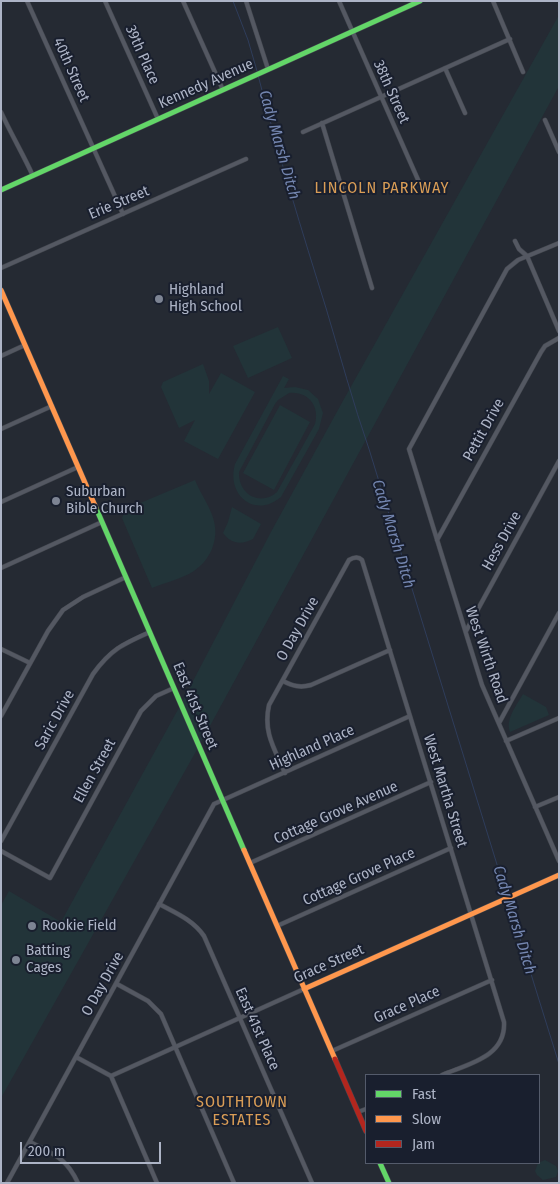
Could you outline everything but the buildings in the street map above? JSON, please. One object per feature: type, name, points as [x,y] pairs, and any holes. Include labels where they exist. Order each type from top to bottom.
[{"type":"street","name":"40th Street","points":[[27,1],[123,214]]},
{"type":"street","name":"39th Place","points":[[105,1],[158,119]]},
{"type":"street","points":[[183,1],[223,90]]},
{"type":"street","points":[[246,1],[268,69]]},
{"type":"street","name":"38th Street","points":[[339,1],[423,191]]},
{"type":"street","points":[[493,1],[524,72]]},
{"type":"street","name":"Kennedy Avenue","points":[[1,190],[418,2]]},
{"type":"street","points":[[303,132],[510,39]]},
{"type":"street","points":[[445,68],[465,113]]},
{"type":"street","points":[[1,112],[12,137],[23,153],[34,176]]},
{"type":"street","points":[[545,120],[559,152]]},
{"type":"street","points":[[322,123],[372,288]]},
{"type":"street","name":"Erie Street","points":[[1,268],[246,159]]},
{"type":"street","points":[[516,241],[520,249],[527,256],[559,331]]},
{"type":"street","points":[[527,256],[559,243]]},
{"type":"street","name":"West Wirth Road","points":[[527,256],[507,269],[409,450],[482,685],[559,862]]},
{"type":"street","name":"East 41st Street","points":[[1,290],[365,1128]]},
{"type":"street","name":"Pettit Drive","points":[[437,540],[540,352],[545,346],[559,338]]},
{"type":"street","points":[[1,356],[25,345]]},
{"type":"street","points":[[1,429],[52,406]]},
{"type":"street","name":"Hess Drive","points":[[466,631],[559,461]]},
{"type":"street","points":[[1,502],[78,467]]},
{"type":"street","points":[[1,568],[102,522]]},
{"type":"street","name":"West Martha Street","points":[[356,557],[362,560],[504,1022],[503,1037],[492,1052],[444,1074]]},
{"type":"street","name":"O Day Drive","points":[[285,772],[266,726],[269,705],[349,560],[356,557]]},
{"type":"street","points":[[1,716],[48,631],[63,610],[82,597],[126,577]]},
{"type":"street","points":[[498,723],[559,613]]},
{"type":"street","name":"Saric Drive","points":[[1,841],[93,674],[111,652],[123,644],[150,632]]},
{"type":"street","points":[[1,648],[30,663]]},
{"type":"street","points":[[283,680],[294,686],[311,686],[390,650]]},
{"type":"street","name":"Ellen Street","points":[[1,851],[50,878],[141,711],[156,696],[174,688]]},
{"type":"street","name":"Highland Place","points":[[222,800],[410,716]]},
{"type":"street","points":[[506,741],[559,718]]},
{"type":"street","name":"Cottage Grove Avenue","points":[[250,863],[431,782]]},
{"type":"street","points":[[535,807],[559,797]]},
{"type":"street","name":"O Day Drive","points":[[7,1183],[214,804],[222,800]]},
{"type":"street","name":"Cottage Grove Place","points":[[277,926],[451,848]]},
{"type":"street","name":"Grace Street","points":[[111,1076],[559,875]]},
{"type":"street","name":"East 41st Place","points":[[160,904],[191,922],[204,936],[312,1183]]},
{"type":"street","name":"Grace Place","points":[[332,1051],[492,980]]},
{"type":"street","points":[[116,984],[156,1006],[161,1014],[234,1183]]},
{"type":"street","points":[[76,1057],[111,1076],[157,1183]]},
{"type":"street","points":[[358,1112],[365,1109]]},
{"type":"street","points":[[30,1142],[68,1164],[78,1183]]},
{"type":"street","points":[[380,1164],[389,1183]]},
{"type":"shaded area","points":[[559,15],[559,86],[199,746],[1,1098],[1,905],[9,891],[61,922],[181,704],[272,530]]},
{"type":"shaded area","points":[[278,327],[292,358],[248,378],[233,346]]},
{"type":"shaded area","points":[[203,364],[209,381],[209,394],[221,373],[255,392],[218,459],[184,441],[195,420],[179,428],[161,387],[163,382]]},
{"type":"shaded area","points":[[283,376],[289,379],[284,388],[295,387],[308,390],[318,399],[323,413],[319,429],[281,497],[271,503],[262,505],[253,504],[245,500],[239,494],[235,485],[233,475],[235,464]],"holes":[[[289,393],[302,394],[311,401],[316,411],[315,424],[277,492],[264,498],[251,496],[242,487],[239,472],[275,404]]]},
{"type":"shaded area","points":[[280,405],[310,422],[274,490],[243,473]]},
{"type":"shaded area","points":[[195,480],[214,521],[215,539],[212,549],[208,557],[193,572],[152,588],[122,518],[126,509]]},
{"type":"shaded area","points":[[232,507],[261,524],[253,539],[240,543],[229,539],[223,533]]},
{"type":"shaded area","points":[[523,694],[546,707],[549,715],[510,732],[510,717]]},
{"type":"shaded area","points":[[545,1160],[556,1166],[558,1171],[556,1177],[543,1180],[537,1175],[535,1171],[540,1162]]},
{"type":"waterway","name":"Cady Marsh Ditch","points":[[233,1],[248,40],[257,71]]},
{"type":"waterway","name":"Cady Marsh Ditch","points":[[258,75],[282,163],[352,397],[507,897]]},
{"type":"waterway","name":"Cady Marsh Ditch","points":[[508,900],[559,1064]]},
{"type":"traffic: fast","points":[[1,190],[420,1]]},
{"type":"traffic: fast","points":[[96,508],[244,850]]},
{"type":"traffic: fast","points":[[380,1164],[389,1183]]},
{"type":"traffic: slow","points":[[1,290],[96,508]]},
{"type":"traffic: slow","points":[[244,850],[335,1059]]},
{"type":"traffic: slow","points":[[304,989],[559,875]]},
{"type":"traffic: jam","points":[[335,1059],[365,1129]]},
{"type":"place","name":"Highland High School","points":[[159,299]]},
{"type":"place","name":"Suburban Bible Church","points":[[56,501]]},
{"type":"place","name":"Rookie Field","points":[[32,926]]},
{"type":"place","name":"Batting Cages","points":[[16,960]]},
{"type":"district","name":"LINCOLN PARKWAY","points":[[382,189]]},
{"type":"district","name":"SOUTHTOWN ESTATES","points":[[242,1112]]}]
